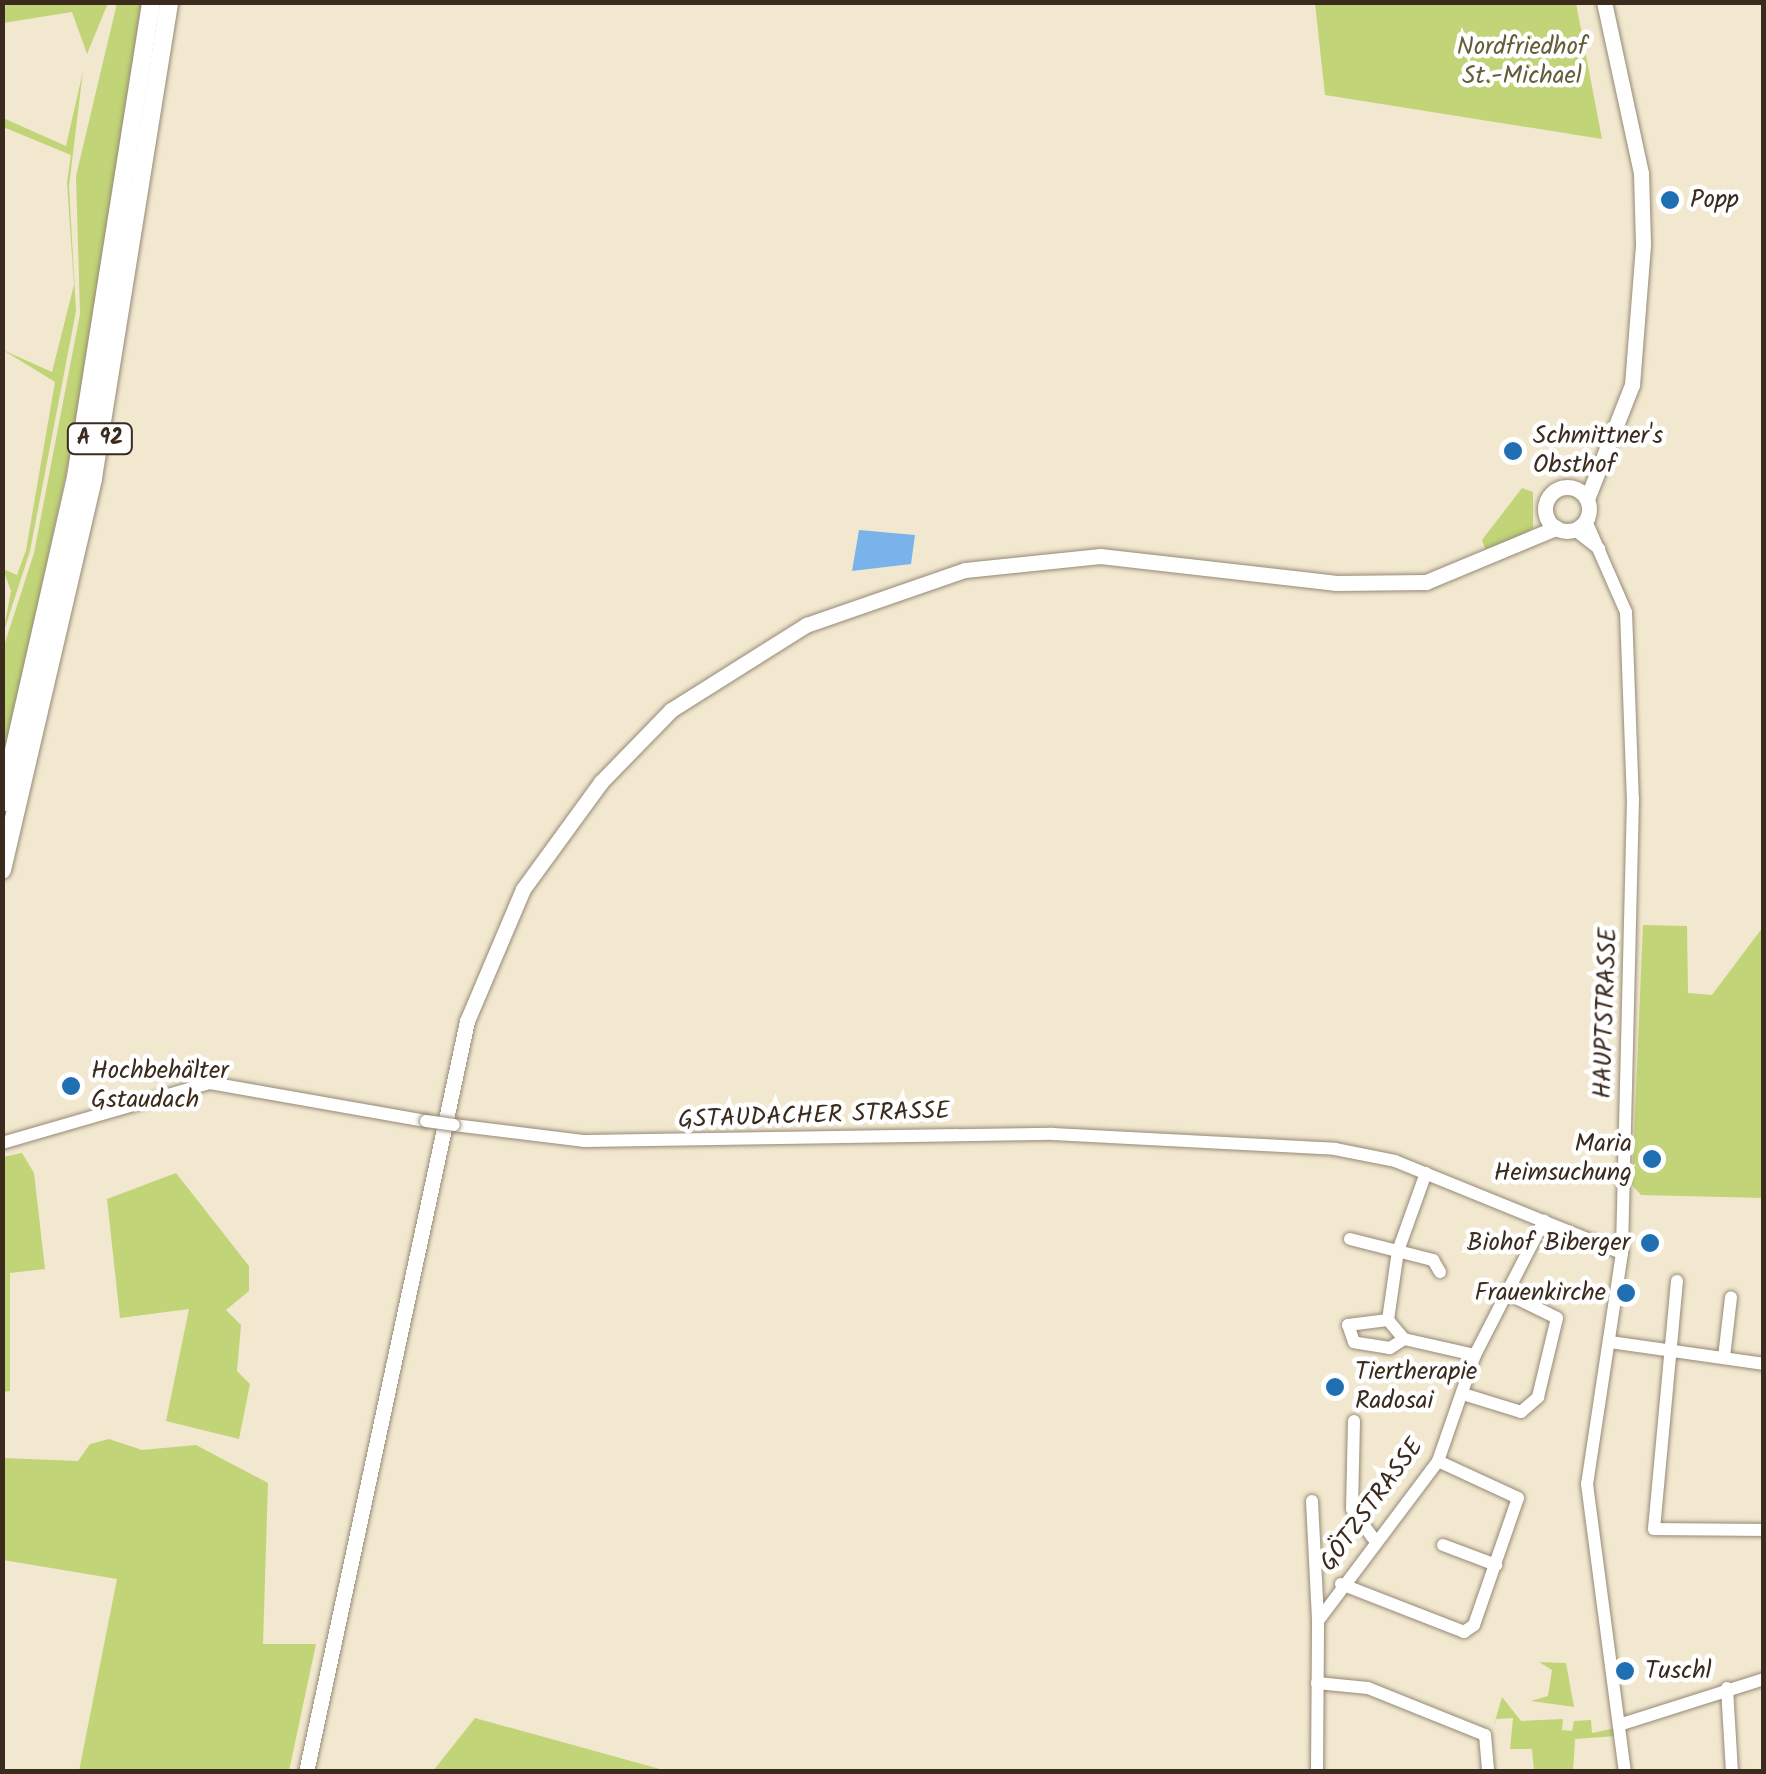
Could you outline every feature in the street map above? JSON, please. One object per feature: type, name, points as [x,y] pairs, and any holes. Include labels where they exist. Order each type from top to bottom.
[{"type":"highway","name":"A 92","points":[[2,802],[76,477],[151,2]]},
{"type":"highway","name":"A 92","points":[[2,870],[93,478],[169,2]]},
{"type":"main road","points":[[306,1772],[467,1021],[531,878],[600,782],[671,710],[806,626],[965,570],[1148,557],[1376,585],[1449,578],[1521,547],[1551,523],[1580,526],[1582,494],[1600,467],[1628,400],[1638,334],[1642,173],[1604,2]]},
{"type":"main road","points":[[1551,523],[1551,494],[1582,494]]},
{"type":"street","name":"HAUPTSTRASSE","points":[[1580,526],[1605,554],[1626,612],[1634,800],[1622,1253],[1587,1505],[1622,1724],[1625,1772]]},
{"type":"street","name":"GSTAUDACHER STRASSE","points":[[2,1142],[210,1083],[454,1126],[699,1144],[943,1134],[1202,1140],[1356,1152],[1426,1173],[1622,1253]]},
{"type":"street","points":[[1404,1339],[1388,1320],[1398,1251],[1426,1173]]},
{"type":"street","name":"GÖTZSTRASSE","points":[[1318,1622],[1372,1538],[1438,1461],[1474,1355],[1544,1221]]},
{"type":"street","points":[[1350,1240],[1433,1260],[1440,1272]]},
{"type":"street","points":[[1677,1281],[1654,1529],[1764,1530]]},
{"type":"street","points":[[1463,1394],[1521,1412],[1538,1397],[1557,1318],[1508,1294]]},
{"type":"street","points":[[1724,1357],[1731,1298]]},
{"type":"street","points":[[1388,1320],[1351,1320],[1348,1336],[1382,1348],[1404,1339],[1474,1355]]},
{"type":"street","points":[[1610,1342],[1764,1364]]},
{"type":"street","points":[[1354,1421],[1352,1510],[1372,1538]]},
{"type":"street","points":[[1341,1584],[1464,1632],[1496,1565],[1518,1498],[1438,1461]]},
{"type":"street","points":[[1312,1502],[1318,1622],[1316,1772]]},
{"type":"street","points":[[1443,1545],[1496,1565]]},
{"type":"street","points":[[1622,1724],[1764,1679]]},
{"type":"street","points":[[1317,1683],[1368,1688],[1485,1735],[1488,1772]]},
{"type":"street","points":[[1728,1688],[1732,1772]]},
{"type":"green space","points":[[6,2],[108,3],[87,54],[72,12],[3,23]]},
{"type":"green space","points":[[117,3],[142,3],[73,442],[3,765],[3,649],[34,553],[80,314],[76,176]]},
{"type":"green space","name":"Nordfriedhof St.-Michael","points":[[1315,3],[1576,3],[1602,139],[1325,95]]},
{"type":"green space","points":[[83,71],[69,186],[76,311],[30,551],[3,634],[11,591],[3,569],[17,575],[26,550],[55,382],[3,350],[52,372],[74,285],[67,182],[71,155],[3,127],[3,118],[66,146]]},
{"type":"green space","points":[[1522,488],[1533,492],[1533,528],[1488,557],[1482,540]]},
{"type":"green space","points":[[1643,925],[1687,926],[1688,993],[1712,995],[1763,927],[1763,1198],[1641,1195],[1632,1185]]},
{"type":"green space","points":[[22,1153],[34,1173],[45,1269],[10,1273],[10,1391],[3,1392],[3,1157]]},
{"type":"green space","points":[[176,1173],[249,1266],[249,1291],[226,1310],[241,1325],[237,1371],[250,1384],[239,1439],[166,1421],[189,1309],[120,1318],[107,1199]]},
{"type":"green space","points":[[109,1439],[142,1450],[196,1445],[268,1483],[263,1644],[316,1644],[289,1771],[79,1771],[117,1579],[3,1560],[3,1458],[78,1461],[90,1444]]},
{"type":"green space","points":[[1539,1662],[1566,1663],[1574,1707],[1531,1701],[1548,1696],[1552,1670]]},
{"type":"green space","points":[[1502,1697],[1521,1721],[1563,1719],[1562,1730],[1572,1731],[1574,1721],[1591,1720],[1592,1733],[1616,1728],[1616,1736],[1575,1739],[1573,1771],[1534,1772],[1532,1749],[1510,1749],[1513,1718],[1496,1719],[1491,1735]]},
{"type":"green space","points":[[475,1718],[667,1771],[433,1771]]},
{"type":"water","points":[[859,530],[915,535],[911,564],[852,571]]},
{"type":"place","name":"Popp","points":[[1670,200]]},
{"type":"place","name":"Schmittner's Obsthof","points":[[1513,451]]},
{"type":"place","name":"Hochbehälter Gstaudach","points":[[71,1086]]},
{"type":"place","name":"Maria Heimsuchung","points":[[1652,1159]]},
{"type":"place","name":"Biohof Biberger","points":[[1650,1243]]},
{"type":"place","name":"Frauenkirche","points":[[1626,1293]]},
{"type":"place","name":"Tiertherapie Radosai","points":[[1335,1387]]},
{"type":"place","name":"Tuschl","points":[[1625,1671]]}]
